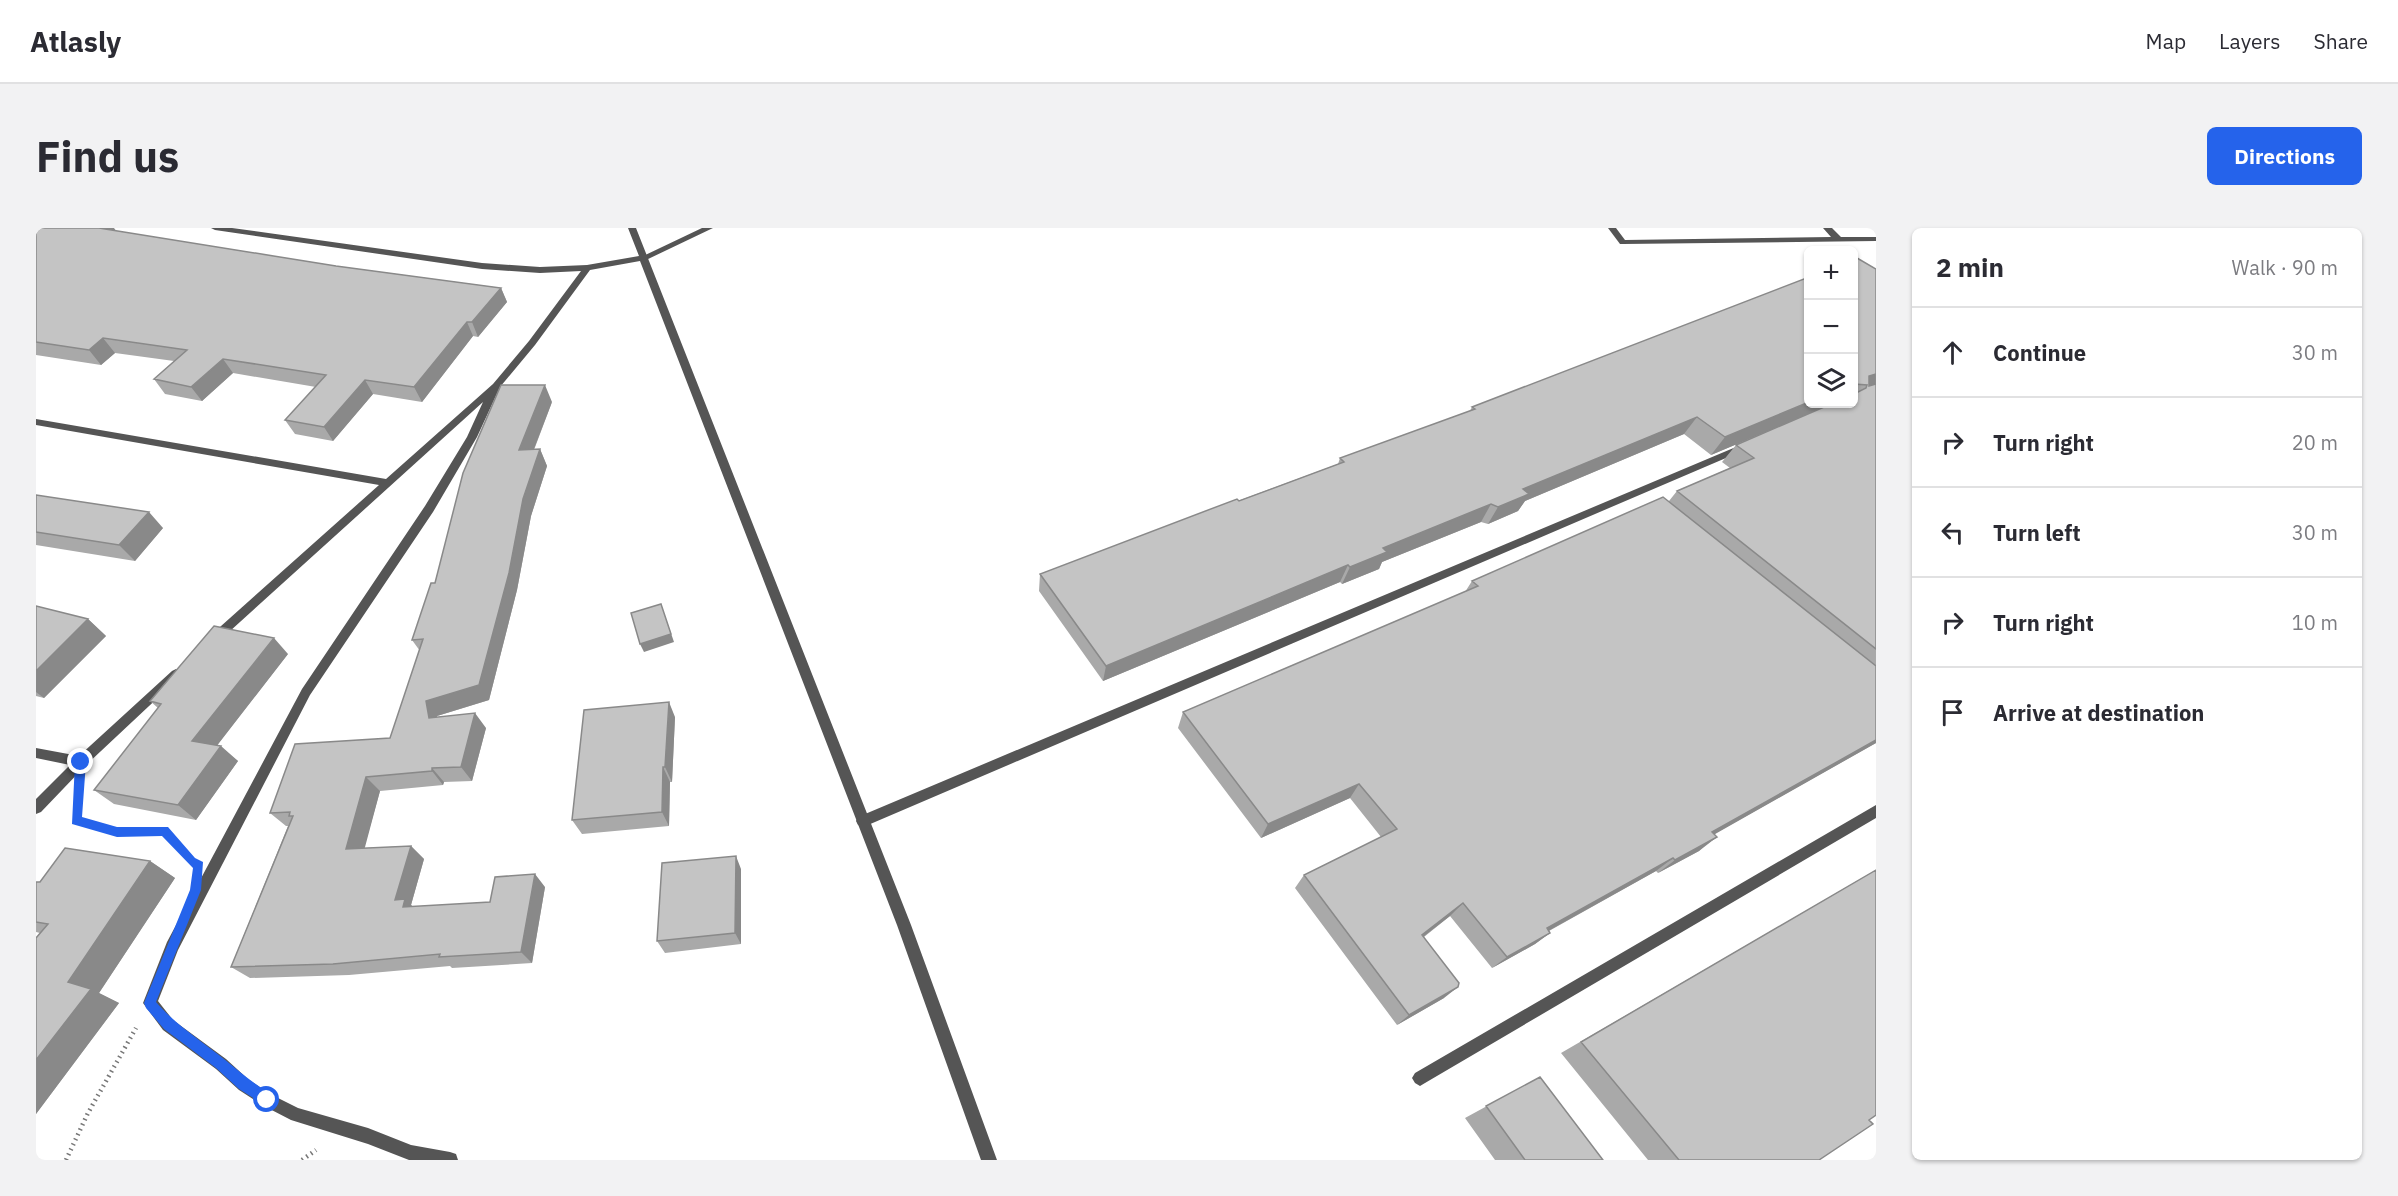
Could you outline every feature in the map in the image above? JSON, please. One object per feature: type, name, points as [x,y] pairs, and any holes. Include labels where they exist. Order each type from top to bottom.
[{"type":"street","points":[[215,228],[482,266],[540,270],[587,268],[643,258],[709,228]]},
{"type":"street","points":[[632,228],[863,821],[952,1054],[988,1160]]},
{"type":"street","points":[[1612,228],[1623,242],[1876,240]]},
{"type":"street","points":[[1827,228],[1838,239]]},
{"type":"street","points":[[202,650],[496,386],[532,343],[587,268]]},
{"type":"street","points":[[450,1160],[411,1153],[368,1136],[296,1115],[267,1100],[244,1085],[221,1064],[168,1025],[150,1003],[172,947],[306,692],[429,509],[472,437],[496,386]]},
{"type":"street","points":[[36,422],[389,483]]},
{"type":"street","points":[[863,821],[1640,497],[1756,441]]},
{"type":"street","points":[[36,808],[81,762],[184,666]]},
{"type":"street","points":[[36,753],[81,762]]},
{"type":"street","points":[[1420,1078],[1876,812]]},
{"type":"path","points":[[81,762],[76,820],[117,832],[165,831],[191,861]]},
{"type":"path","points":[[66,1160],[88,1113],[150,1003]]},
{"type":"building","points":[[36,228],[99,228],[336,266],[501,288],[472,322],[467,322],[414,387],[365,380],[324,427],[285,420],[326,375],[223,359],[191,387],[154,379],[187,350],[103,338],[89,350],[36,342]]},
{"type":"building","points":[[1858,259],[1876,269],[1876,374],[1869,376],[1869,386],[1876,384],[1876,649],[1677,491],[1754,458],[1736,445],[1822,408],[1858,408],[1858,392],[1867,385],[1858,384]]},
{"type":"building","points":[[1804,279],[1804,404],[1725,437],[1697,417],[1523,489],[1529,494],[1498,507],[1491,504],[1383,548],[1387,552],[1350,567],[1348,565],[1106,666],[1040,574],[1237,499],[1239,501],[1344,462],[1340,458],[1475,409],[1472,407]]},
{"type":"building","points":[[501,385],[545,385],[519,450],[540,449],[523,499],[509,573],[479,685],[426,701],[429,718],[475,713],[461,767],[432,768],[432,771],[366,777],[346,849],[411,846],[395,900],[405,899],[403,907],[490,902],[495,877],[535,874],[521,952],[439,957],[440,954],[333,964],[231,967],[293,816],[289,816],[290,812],[270,813],[295,744],[390,738],[423,639],[412,640],[431,583],[435,583],[463,473]]},
{"type":"building","points":[[36,495],[149,512],[119,545],[36,532]]},
{"type":"building","points":[[1663,497],[1876,666],[1876,740],[1712,832],[1717,837],[1675,860],[1673,858],[1547,928],[1550,933],[1507,957],[1463,903],[1422,935],[1459,983],[1458,987],[1409,1015],[1304,875],[1397,829],[1359,784],[1268,824],[1183,712],[1478,586],[1472,581]]},
{"type":"building","points":[[661,604],[671,634],[640,644],[631,613]]},
{"type":"building","points":[[36,606],[88,619],[36,671]]},
{"type":"building","points":[[214,626],[274,638],[192,741],[221,746],[178,805],[94,790],[161,704],[150,701]]},
{"type":"building","points":[[669,702],[665,767],[663,767],[662,812],[572,820],[584,710]]},
{"type":"building","points":[[65,848],[150,861],[68,982],[91,989],[36,1060],[36,938],[48,924],[36,922],[36,882],[40,882]]},
{"type":"building","points":[[736,856],[735,933],[657,941],[662,863]]},
{"type":"building","points":[[1876,870],[1876,1115],[1869,1120],[1873,1124],[1819,1160],[1679,1160],[1581,1042]]},
{"type":"building","points":[[1540,1077],[1603,1160],[1525,1160],[1486,1106]]},
{"type":"route","points":[[81,762],[76,820],[117,832],[165,831],[178,848],[199,866],[196,890],[150,1003],[168,1025],[221,1064],[244,1085],[267,1100]]}]
